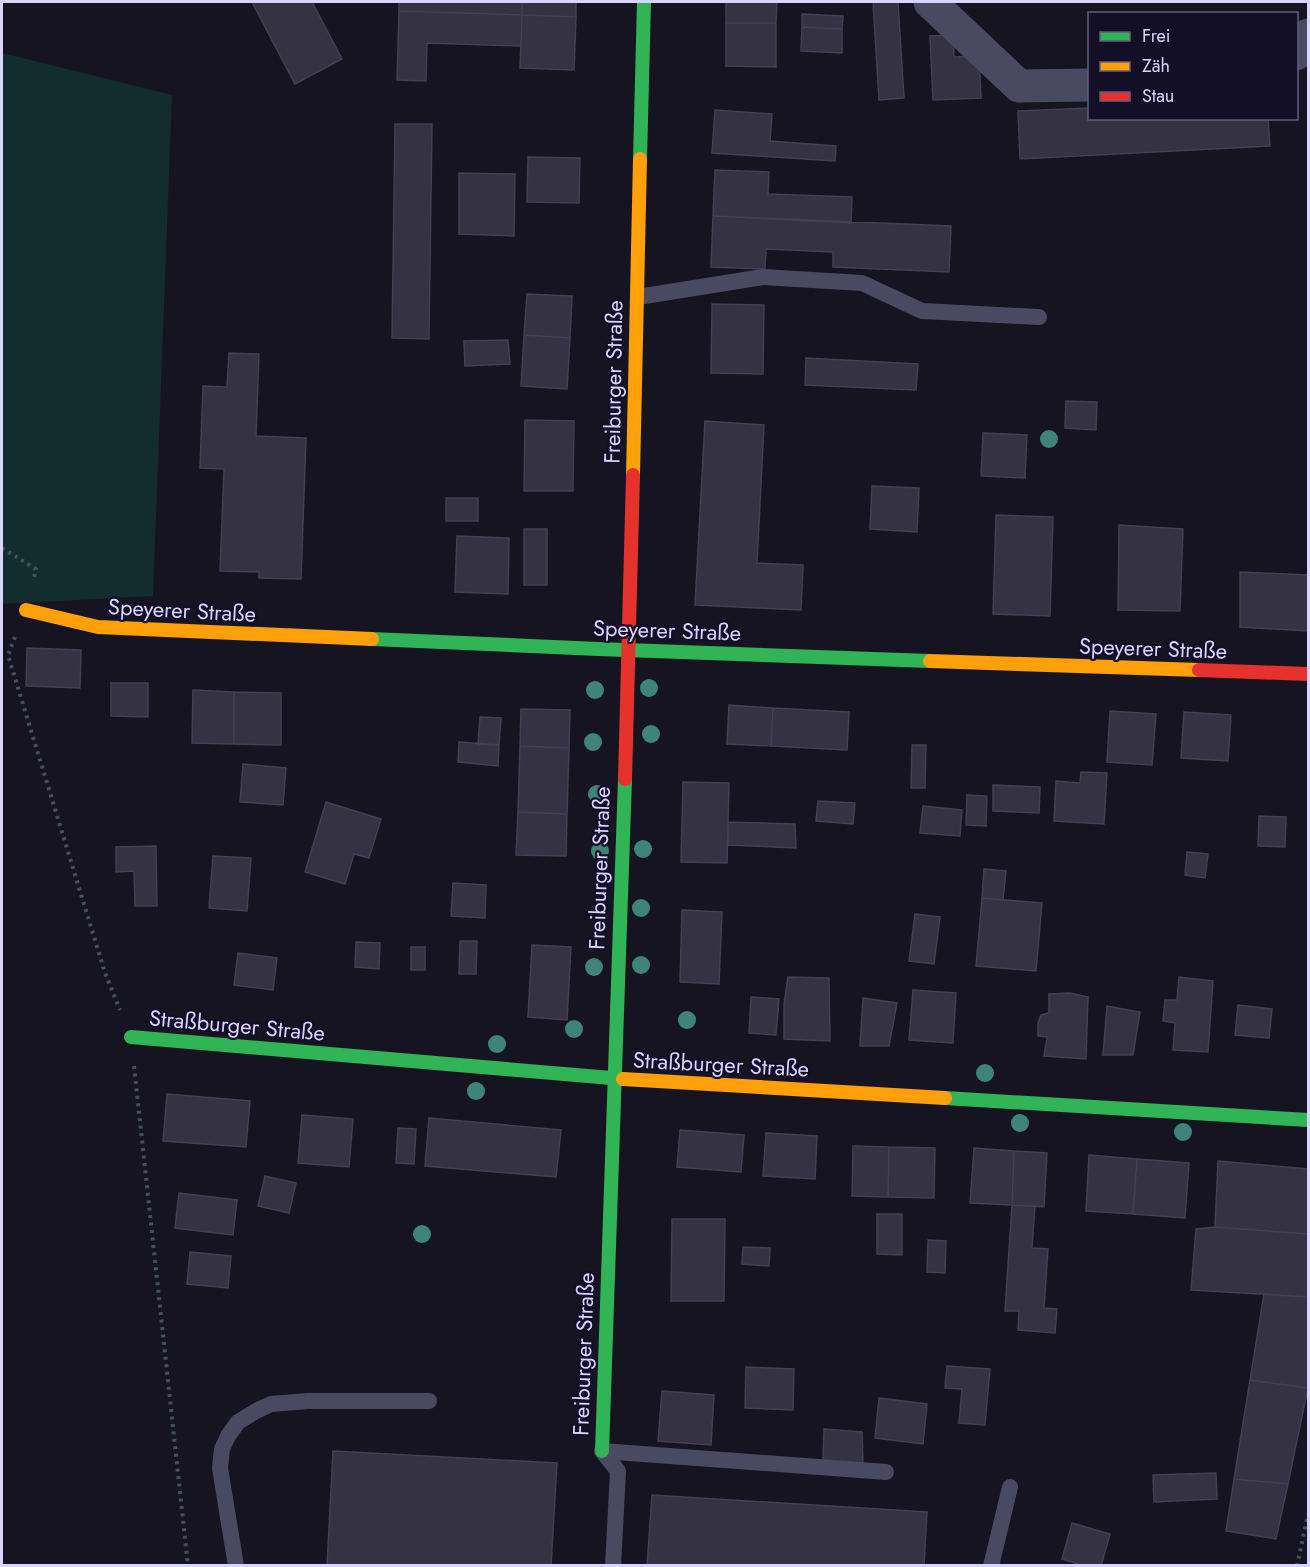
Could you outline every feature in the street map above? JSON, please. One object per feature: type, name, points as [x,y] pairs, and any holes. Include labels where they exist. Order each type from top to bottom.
[{"type":"street","name":"Freiburger Straße","points":[[602,1451],[629,649],[644,2]]},
{"type":"street","points":[[930,2],[1019,86],[1088,85]]},
{"type":"street","points":[[1298,51],[1308,35]]},
{"type":"street","name":"Speyerer Straße","points":[[26,610],[98,627],[1308,674]]},
{"type":"street","name":"Straßburger Straße","points":[[131,1037],[614,1078],[1308,1120]]},
{"type":"lane","points":[[638,297],[763,277],[862,283],[922,311],[1039,317]]},
{"type":"lane","points":[[236,1566],[220,1468],[222,1449],[238,1422],[271,1404],[308,1401],[429,1401]]},
{"type":"lane","points":[[602,1451],[618,1471],[613,1566]]},
{"type":"lane","name":"Freiburger Straße","points":[[602,1451],[886,1472]]},
{"type":"lane","points":[[991,1566],[1010,1487]]},
{"type":"path","points":[[2,548],[36,569],[26,610],[8,655],[105,973],[131,1037],[188,1566]]},
{"type":"path","points":[[1297,1566],[1308,1514]]},
{"type":"green space","points":[[2,53],[172,95],[153,596],[2,604]]},
{"type":"building","points":[[252,2],[312,2],[342,59],[295,84]]},
{"type":"building","points":[[399,2],[522,2],[522,15],[399,11]]},
{"type":"building","points":[[522,2],[576,2],[576,17],[522,15]]},
{"type":"building","points":[[726,2],[777,2],[776,23],[726,23]]},
{"type":"building","points":[[873,2],[898,2],[904,98],[879,100]]},
{"type":"building","points":[[399,11],[522,15],[521,46],[427,43],[426,81],[397,80]]},
{"type":"building","points":[[802,14],[843,16],[842,29],[802,27]]},
{"type":"building","points":[[522,15],[576,17],[574,70],[520,68]]},
{"type":"building","points":[[726,23],[776,23],[776,67],[726,66]]},
{"type":"building","points":[[802,27],[842,29],[842,53],[801,51]]},
{"type":"building","points":[[953,35],[954,57],[979,56],[981,98],[933,100],[930,36]]},
{"type":"building","points":[[1088,108],[1088,120],[1268,120],[1270,146],[1020,159],[1018,111]]},
{"type":"building","points":[[715,110],[772,114],[770,141],[836,146],[835,161],[712,153]]},
{"type":"building","points":[[395,124],[432,124],[429,339],[392,338]]},
{"type":"building","points":[[528,157],[580,158],[579,203],[527,202]]},
{"type":"building","points":[[715,170],[769,172],[768,194],[852,197],[851,223],[713,216]]},
{"type":"building","points":[[459,173],[515,174],[514,236],[459,234]]},
{"type":"building","points":[[713,216],[951,226],[949,272],[833,267],[833,252],[766,249],[765,269],[711,267]]},
{"type":"building","points":[[527,294],[572,296],[570,338],[524,335]]},
{"type":"building","points":[[712,304],[764,305],[763,374],[711,373]]},
{"type":"building","points":[[524,335],[570,338],[567,389],[521,386]]},
{"type":"building","points":[[508,340],[510,364],[465,366],[464,341]]},
{"type":"building","points":[[229,353],[259,354],[256,436],[306,438],[301,579],[259,578],[259,572],[220,571],[224,469],[200,468],[203,386],[227,387]]},
{"type":"building","points":[[806,358],[918,364],[916,390],[805,385]]},
{"type":"building","points":[[1066,401],[1097,402],[1096,430],[1065,428]]},
{"type":"building","points":[[525,420],[574,421],[573,491],[524,491]]},
{"type":"building","points":[[705,421],[764,425],[757,563],[803,565],[801,610],[695,605]]},
{"type":"building","points":[[983,433],[1027,435],[1025,478],[981,476]]},
{"type":"building","points":[[872,486],[919,488],[917,532],[870,529]]},
{"type":"building","points":[[446,498],[478,498],[478,521],[446,521]]},
{"type":"building","points":[[996,515],[1053,517],[1050,616],[993,614]]},
{"type":"building","points":[[1119,525],[1183,529],[1180,611],[1118,610]]},
{"type":"building","points":[[524,529],[547,529],[547,585],[524,585]]},
{"type":"building","points":[[457,536],[509,538],[508,594],[455,592]]},
{"type":"building","points":[[1240,572],[1308,575],[1308,631],[1240,627]]},
{"type":"building","points":[[27,648],[81,650],[80,688],[26,686]]},
{"type":"building","points":[[111,683],[148,683],[148,717],[111,716]]},
{"type":"building","points":[[193,690],[234,692],[234,744],[192,743]]},
{"type":"building","points":[[234,692],[281,693],[281,745],[234,744]]},
{"type":"building","points":[[729,705],[773,708],[771,746],[727,744]]},
{"type":"building","points":[[773,708],[849,712],[847,750],[771,746]]},
{"type":"building","points":[[521,709],[570,710],[569,748],[520,746]]},
{"type":"building","points":[[1110,711],[1156,714],[1152,765],[1107,762]]},
{"type":"building","points":[[1184,712],[1231,715],[1228,761],[1181,758]]},
{"type":"building","points":[[480,717],[501,718],[499,745],[478,744]]},
{"type":"building","points":[[459,742],[499,745],[498,766],[458,762]]},
{"type":"building","points":[[912,745],[926,745],[925,788],[911,788]]},
{"type":"building","points":[[520,746],[569,748],[567,814],[518,812]]},
{"type":"building","points":[[243,764],[286,768],[283,805],[240,802]]},
{"type":"building","points":[[1081,772],[1107,773],[1104,824],[1054,821],[1056,781],[1080,783]]},
{"type":"building","points":[[683,782],[729,783],[727,863],[681,862]]},
{"type":"building","points":[[993,785],[1040,787],[1039,813],[993,811]]},
{"type":"building","points":[[967,795],[987,796],[986,826],[966,825]]},
{"type":"building","points":[[818,801],[855,803],[853,824],[816,821]]},
{"type":"building","points":[[326,802],[381,819],[369,858],[354,854],[345,884],[305,872]]},
{"type":"building","points":[[923,806],[962,810],[960,836],[920,833]]},
{"type":"building","points":[[518,812],[567,814],[566,856],[516,855]]},
{"type":"building","points":[[1259,816],[1286,817],[1285,847],[1258,846]]},
{"type":"building","points":[[728,822],[795,824],[796,848],[728,845]]},
{"type":"building","points":[[156,846],[157,906],[135,906],[134,871],[116,872],[116,847]]},
{"type":"building","points":[[1187,852],[1208,854],[1205,878],[1185,875]]},
{"type":"building","points":[[213,856],[251,858],[247,911],[209,908]]},
{"type":"building","points":[[984,869],[1006,871],[1003,900],[982,898]]},
{"type":"building","points":[[453,883],[486,885],[485,918],[451,916]]},
{"type":"building","points":[[982,898],[1042,903],[1036,971],[976,966]]},
{"type":"building","points":[[682,910],[722,912],[719,984],[680,982]]},
{"type":"building","points":[[915,914],[940,917],[934,964],[909,961]]},
{"type":"building","points":[[460,941],[477,941],[476,974],[459,974]]},
{"type":"building","points":[[356,942],[380,943],[379,969],[355,967]]},
{"type":"building","points":[[532,945],[571,947],[567,1020],[528,1017]]},
{"type":"building","points":[[411,947],[425,947],[425,970],[411,970]]},
{"type":"building","points":[[238,953],[277,958],[273,990],[234,985]]},
{"type":"building","points":[[788,977],[829,978],[830,1041],[784,1039],[784,1004]]},
{"type":"building","points":[[1179,977],[1213,981],[1208,1052],[1173,1050],[1175,1023],[1163,1021],[1165,1000],[1177,1000]]},
{"type":"building","points":[[913,990],[956,993],[953,1043],[909,1040]]},
{"type":"building","points":[[1070,993],[1088,997],[1086,1059],[1044,1056],[1047,1037],[1038,1036],[1038,1023],[1041,1015],[1049,1013],[1049,994]]},
{"type":"building","points":[[751,997],[779,999],[776,1035],[749,1033]]},
{"type":"building","points":[[863,998],[897,1003],[889,1046],[860,1046]]},
{"type":"building","points":[[1238,1005],[1272,1009],[1269,1038],[1235,1035]]},
{"type":"building","points":[[1107,1006],[1140,1012],[1133,1055],[1103,1055]]},
{"type":"building","points":[[167,1094],[250,1101],[246,1147],[163,1141]]},
{"type":"building","points":[[302,1115],[353,1119],[349,1167],[298,1163]]},
{"type":"building","points":[[429,1118],[561,1130],[556,1177],[425,1166]]},
{"type":"building","points":[[398,1128],[416,1129],[414,1164],[396,1163]]},
{"type":"building","points":[[680,1130],[744,1135],[741,1172],[677,1167]]},
{"type":"building","points":[[766,1133],[817,1136],[815,1179],[763,1176]]},
{"type":"building","points":[[853,1146],[889,1147],[888,1197],[852,1196]]},
{"type":"building","points":[[889,1147],[935,1148],[934,1198],[888,1197]]},
{"type":"building","points":[[974,1148],[1014,1151],[1012,1205],[970,1203]]},
{"type":"building","points":[[1014,1151],[1047,1153],[1044,1207],[1012,1205]]},
{"type":"building","points":[[1089,1155],[1137,1159],[1133,1214],[1086,1211]]},
{"type":"building","points":[[1137,1159],[1189,1163],[1185,1218],[1133,1214]]},
{"type":"building","points":[[1218,1161],[1308,1169],[1308,1234],[1215,1227]]},
{"type":"building","points":[[265,1176],[296,1183],[289,1213],[258,1206]]},
{"type":"building","points":[[179,1193],[237,1200],[233,1235],[175,1228]]},
{"type":"building","points":[[1012,1205],[1035,1206],[1032,1248],[1048,1249],[1044,1308],[1057,1309],[1055,1333],[1018,1330],[1019,1311],[1005,1311]]},
{"type":"building","points":[[877,1214],[902,1214],[902,1255],[877,1254]]},
{"type":"building","points":[[672,1219],[725,1219],[724,1301],[671,1301]]},
{"type":"building","points":[[1215,1227],[1308,1234],[1308,1297],[1191,1290],[1196,1229]]},
{"type":"building","points":[[928,1240],[946,1241],[945,1273],[927,1272]]},
{"type":"building","points":[[743,1247],[770,1248],[769,1266],[742,1264]]},
{"type":"building","points":[[190,1252],[231,1256],[228,1288],[187,1284]]},
{"type":"building","points":[[1264,1294],[1308,1297],[1308,1388],[1250,1380]]},
{"type":"building","points":[[947,1366],[990,1369],[985,1425],[959,1423],[962,1389],[945,1388]]},
{"type":"building","points":[[746,1367],[794,1369],[793,1410],[745,1408]]},
{"type":"building","points":[[1250,1380],[1308,1388],[1288,1484],[1234,1479]]},
{"type":"building","points":[[662,1391],[714,1395],[711,1445],[658,1441]]},
{"type":"building","points":[[879,1398],[927,1404],[923,1444],[875,1438]]},
{"type":"building","points":[[824,1429],[862,1432],[863,1463],[823,1460]]},
{"type":"building","points":[[333,1451],[557,1463],[551,1566],[327,1566]]},
{"type":"building","points":[[1216,1473],[1217,1499],[1154,1502],[1153,1475]]},
{"type":"building","points":[[1234,1479],[1288,1484],[1276,1539],[1226,1531]]},
{"type":"building","points":[[652,1495],[927,1512],[924,1566],[647,1566]]},
{"type":"building","points":[[1072,1523],[1110,1534],[1101,1566],[1084,1566],[1062,1559]]},
{"type":"traffic: fast","points":[[640,159],[644,2]]},
{"type":"traffic: fast","points":[[372,639],[930,661]]},
{"type":"traffic: fast","points":[[602,1451],[625,779]]},
{"type":"traffic: fast","points":[[131,1037],[623,1079]]},
{"type":"traffic: fast","points":[[945,1098],[1308,1120]]},
{"type":"traffic: slow","points":[[633,475],[640,159]]},
{"type":"traffic: slow","points":[[26,610],[98,627],[372,639]]},
{"type":"traffic: slow","points":[[930,661],[1199,670]]},
{"type":"traffic: slow","points":[[623,1079],[945,1098]]},
{"type":"traffic: jam","points":[[625,779],[633,475]]},
{"type":"traffic: jam","points":[[1199,670],[1308,674]]}]
